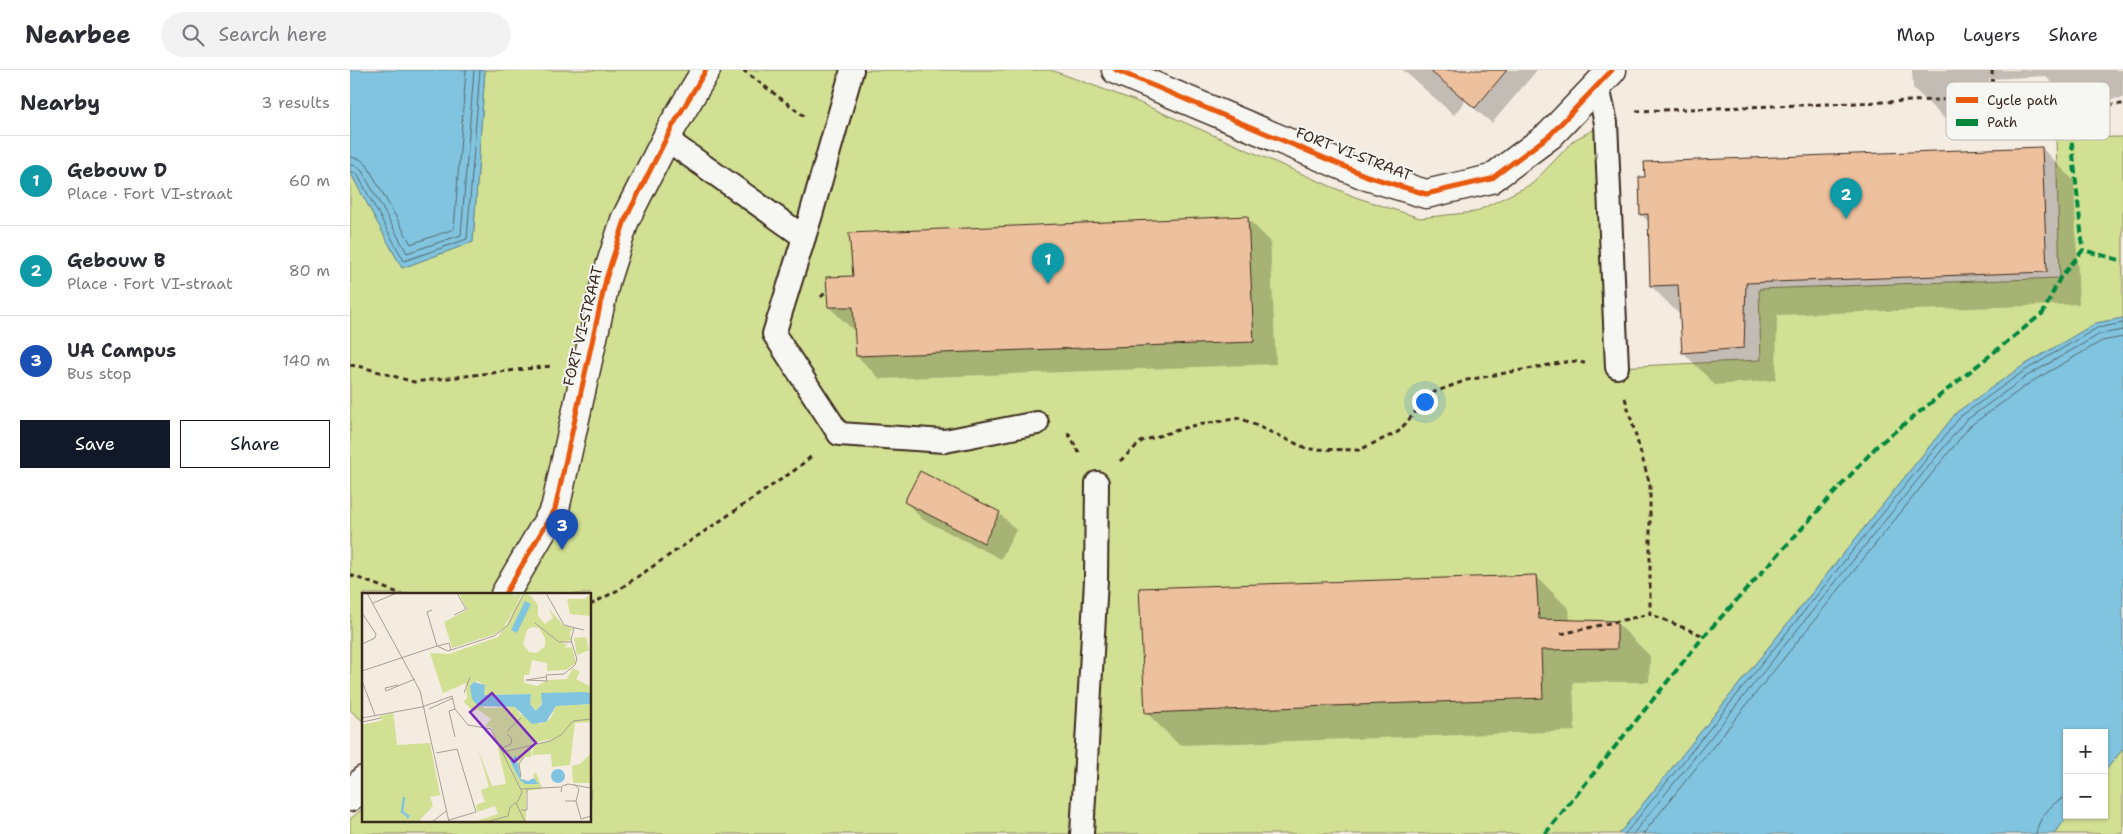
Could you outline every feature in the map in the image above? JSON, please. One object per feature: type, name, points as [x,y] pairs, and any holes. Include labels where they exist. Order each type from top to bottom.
[{"type":"street","name":"FORT VI-STRAAT","points":[[506,593],[555,509],[606,279],[625,220],[666,139],[706,70]]},
{"type":"street","name":"FORT VI-STRAAT","points":[[1116,70],[1367,176],[1426,194],[1491,179],[1550,135],[1605,78]]},
{"type":"street","points":[[350,797],[362,782]]},
{"type":"lane","points":[[852,70],[774,334],[839,434],[946,440],[1037,423]]},
{"type":"lane","points":[[1605,78],[1617,367]]},
{"type":"lane","points":[[666,139],[804,237]]},
{"type":"lane","points":[[1082,834],[1096,580],[1097,483]]},
{"type":"path","points":[[743,70],[833,137]]},
{"type":"path","points":[[1605,78],[1626,111],[1946,100]]},
{"type":"path","points":[[2110,104],[2123,104]]},
{"type":"path","points":[[1037,423],[1064,426],[1097,483],[1142,441],[1191,426],[1240,418],[1308,449],[1359,450],[1398,432],[1432,393],[1467,380],[1571,361],[1617,367],[1650,485],[1650,614]]},
{"type":"path","points":[[350,365],[362,366],[414,382],[551,366],[584,373]]},
{"type":"path","points":[[591,604],[618,590],[795,470],[839,434]]},
{"type":"path","points":[[350,575],[398,593]]},
{"type":"path","points":[[1561,634],[1650,614],[1704,636]]},
{"type":"green space","points":[[485,70],[1051,70],[1133,100],[1355,197],[1420,218],[1475,212],[1532,184],[1574,140],[1606,123],[1617,367],[1761,360],[1759,289],[2060,278],[2056,140],[2110,140],[2110,137],[2123,137],[2123,318],[2096,323],[2021,367],[1957,412],[1619,834],[350,834],[350,819],[362,810],[362,822],[591,822],[591,593],[362,593],[362,720],[350,710],[350,172],[402,268],[473,242]]},
{"type":"green space","points":[[2123,749],[2123,834],[2054,834],[2066,819],[2108,819],[2108,767]]},
{"type":"water","points":[[350,70],[485,70],[473,242],[402,268],[350,172]]},
{"type":"water","points":[[2123,318],[2123,749],[2108,767],[2108,729],[2063,729],[2063,819],[2066,819],[2054,834],[1619,834],[1957,412],[2021,367],[2096,323]]},
{"type":"building","points":[[1429,70],[1507,70],[1475,108]]},
{"type":"building","points":[[2042,147],[2047,272],[1746,283],[1744,348],[1682,353],[1678,285],[1650,286],[1648,214],[1640,215],[1639,177],[1645,177],[1644,162]]},
{"type":"building","points":[[1248,216],[1254,342],[856,356],[853,307],[828,307],[826,277],[853,276],[849,233]]},
{"type":"building","points":[[920,471],[1000,512],[984,543],[904,502]]},
{"type":"building","points":[[1536,575],[1539,619],[1617,621],[1617,649],[1541,650],[1543,698],[1145,713],[1139,588]]},
{"type":"marked path","points":[[2072,140],[2083,250]]},
{"type":"marked path","points":[[1545,834],[1704,636],[1877,446],[2043,313],[2060,278],[2083,250],[2123,261]]},
{"type":"cycle path","points":[[506,593],[555,509],[606,279],[625,220],[672,127],[706,70]]},
{"type":"cycle path","points":[[1116,70],[1367,176],[1426,194],[1491,179],[1550,135],[1612,70]]},
{"type":"place","name":"Gebouw B","points":[[1846,219]]},
{"type":"place","name":"Gebouw D","points":[[1048,284]]},
{"type":"place","name":"UA Campus","points":[[562,550]]}]
